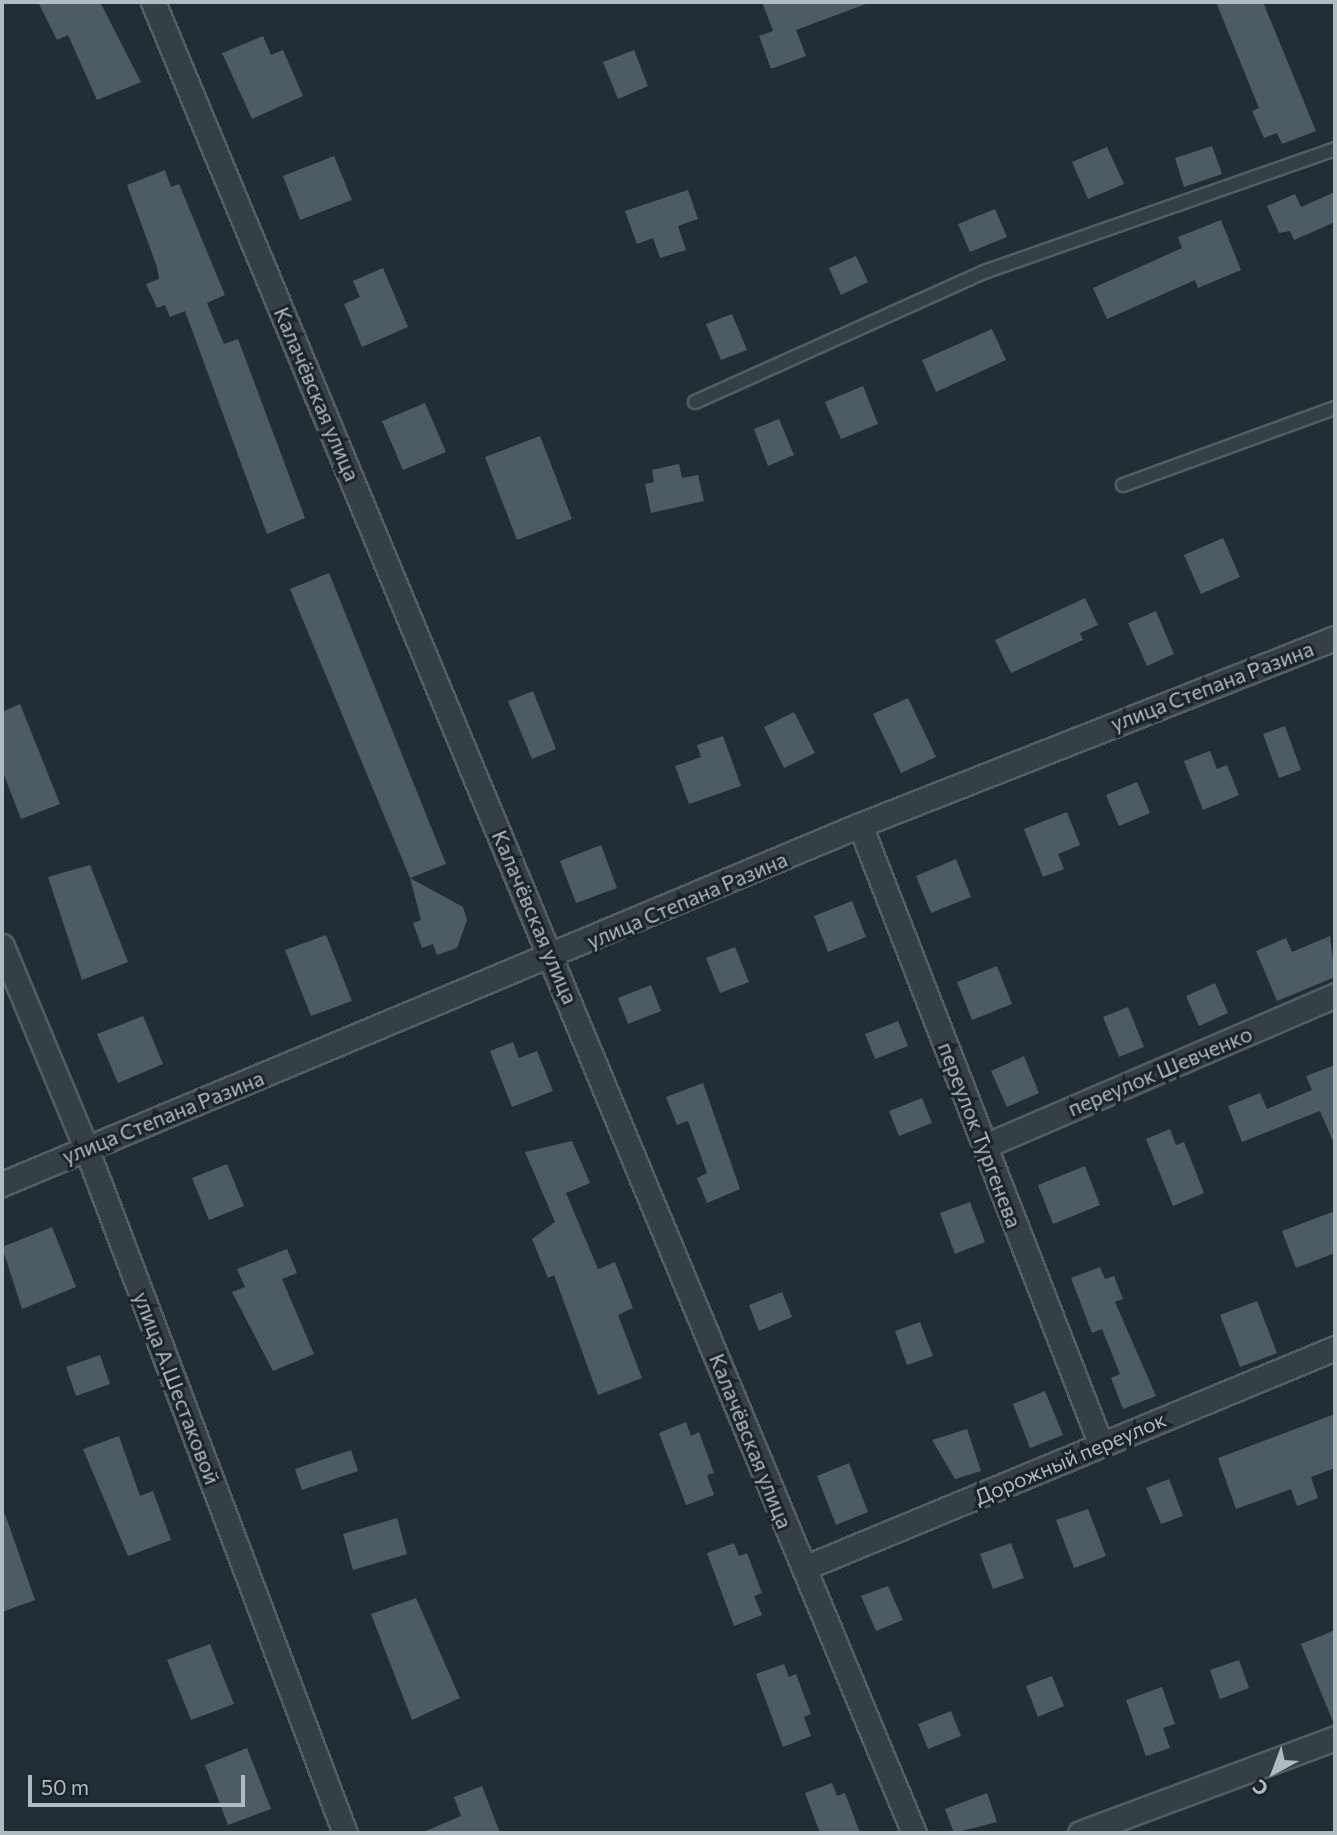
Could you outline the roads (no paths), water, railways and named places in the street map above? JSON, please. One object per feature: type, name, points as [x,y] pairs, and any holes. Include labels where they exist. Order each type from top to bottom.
[{"type":"street","name":"Калачёвская улица","points":[[153,2],[553,958],[914,1833]]},
{"type":"street","name":"улица Степана Разина","points":[[2,1184],[553,958],[860,825],[1335,638]]},
{"type":"street","name":"переулок Тургенева","points":[[860,825],[1101,1445]]},
{"type":"street","name":"улица А.Шестаковой","points":[[2,946],[86,1148],[345,1833]]},
{"type":"street","name":"переулок Шевченко","points":[[985,1146],[1335,995]]},
{"type":"street","name":"Дорожный переулок","points":[[804,1568],[1335,1348]]},
{"type":"street","points":[[1080,1833],[1335,1738]]},
{"type":"lane","points":[[695,402],[984,272],[1335,149]]},
{"type":"lane","points":[[1123,485],[1335,408]]}]
